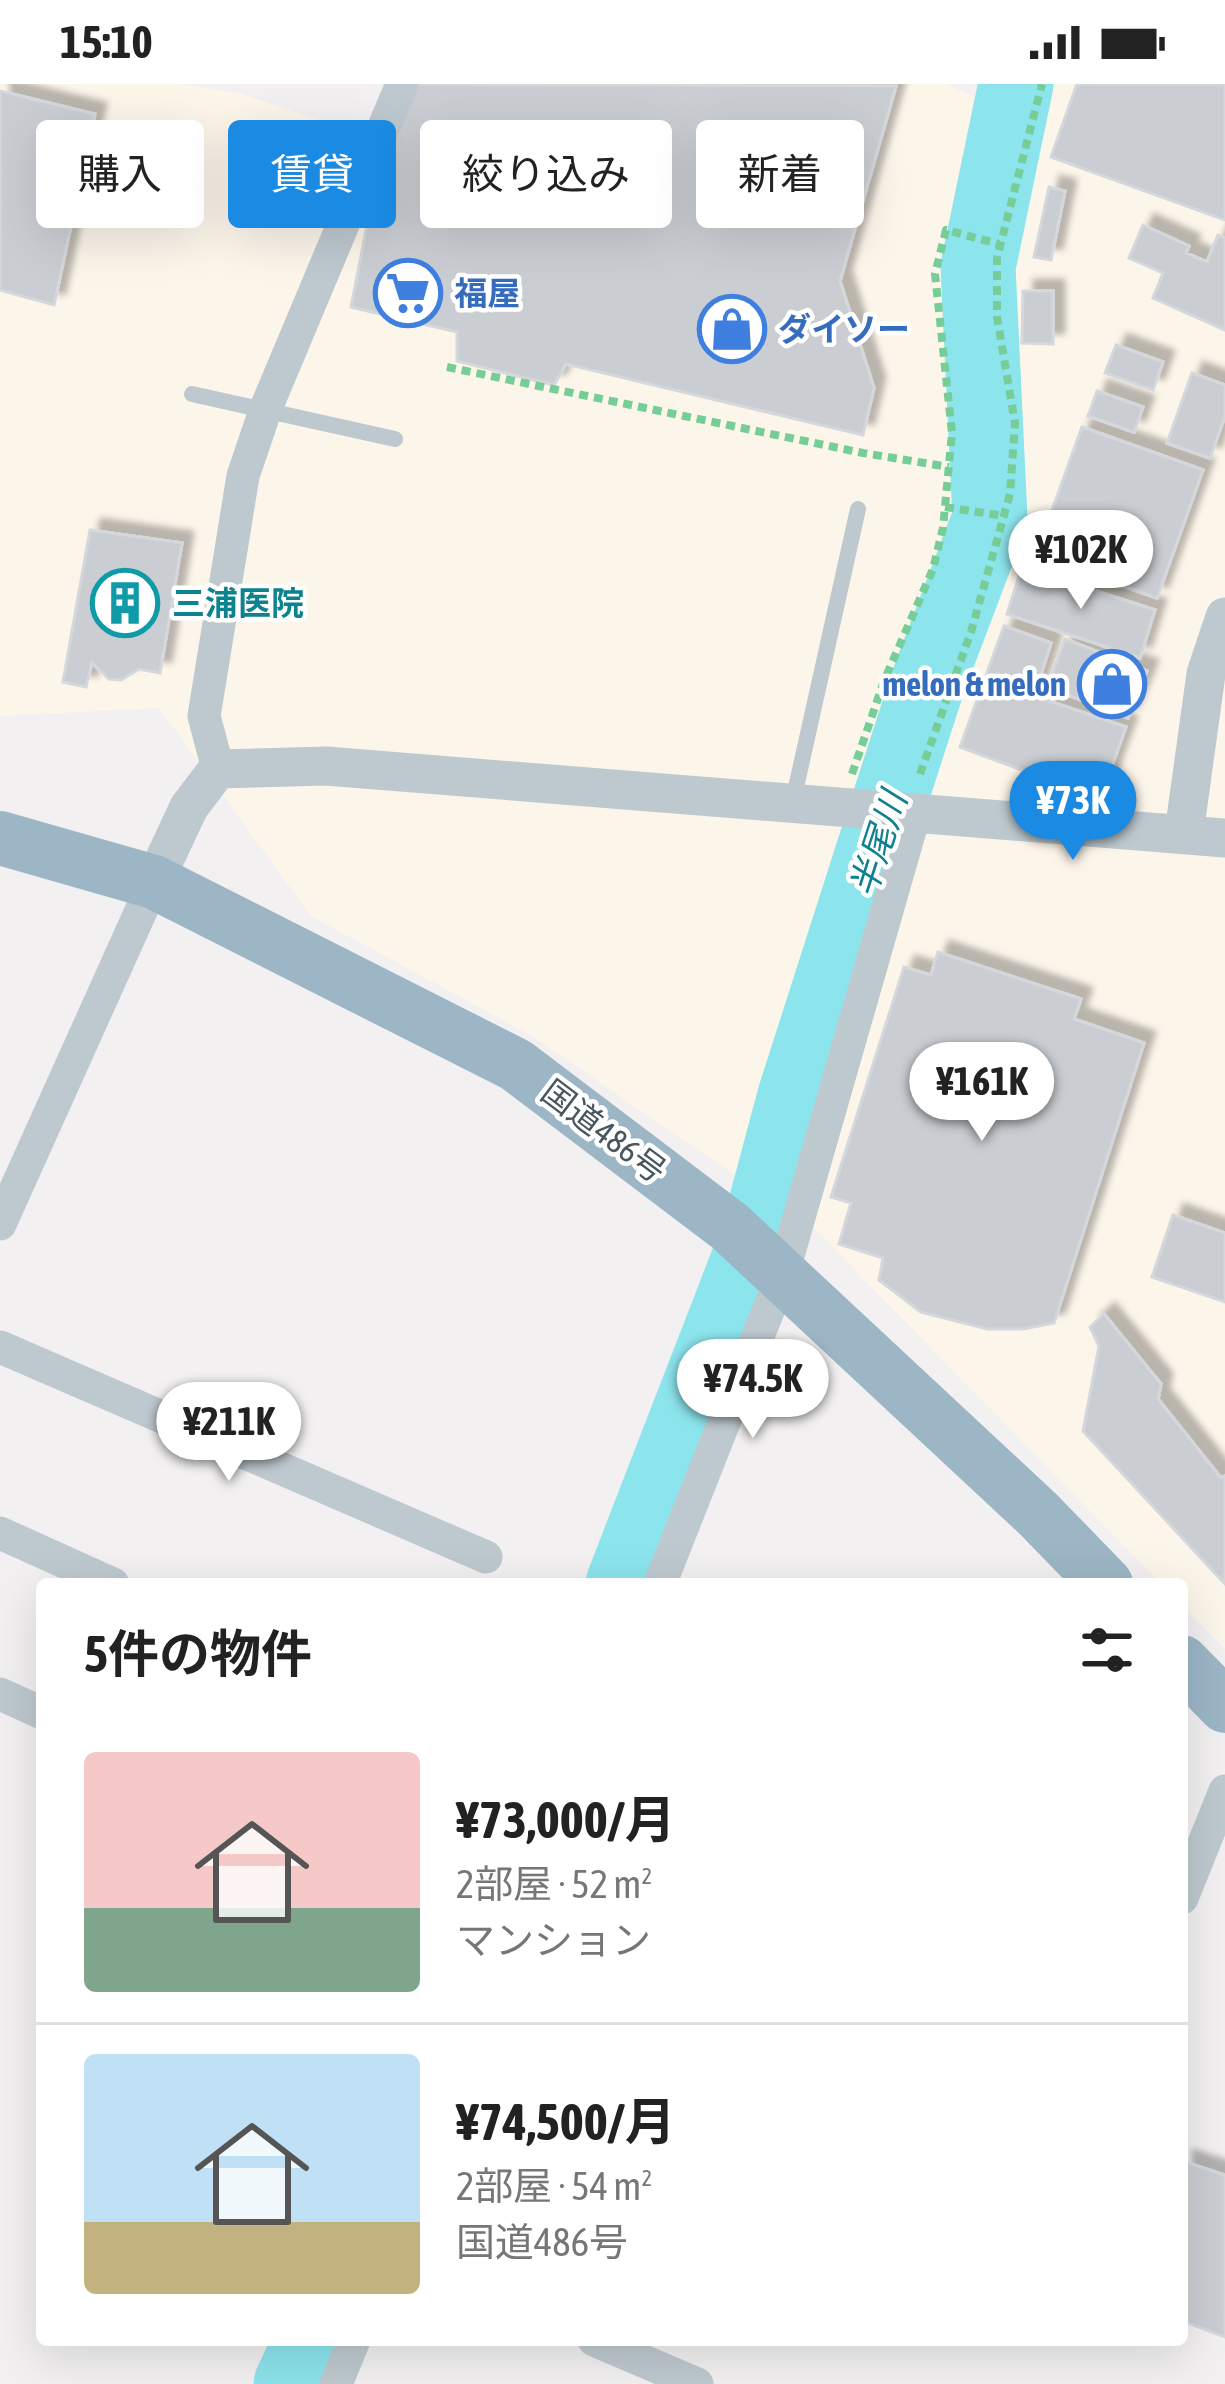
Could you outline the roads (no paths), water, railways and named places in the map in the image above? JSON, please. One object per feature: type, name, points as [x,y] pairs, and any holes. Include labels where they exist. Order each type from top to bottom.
[{"type":"highway","name":"国道486号","points":[[0,838],[154,882],[516,1065],[730,1227],[783,1273],[1100,1578]]},
{"type":"highway","points":[[1188,1668],[1225,1706]]},
{"type":"street","points":[[218,770],[204,716],[243,476],[266,408],[402,84]]},
{"type":"street","points":[[1184,833],[1206,674],[1225,616]]},
{"type":"street","points":[[0,1224],[188,808],[218,770],[326,766],[916,798],[968,817],[1225,838]]},
{"type":"street","points":[[662,1578],[783,1273],[916,798]]},
{"type":"street","points":[[0,1347],[486,1557]]},
{"type":"street","points":[[0,1533],[100,1578]]},
{"type":"street","points":[[0,1694],[36,1710]]},
{"type":"street","points":[[1188,1883],[1225,1791]]},
{"type":"street","points":[[336,2384],[352,2346]]},
{"type":"street","points":[[612,2346],[664,2364],[697,2384]]},
{"type":"lane","points":[[192,394],[395,439]]},
{"type":"lane","points":[[824,794],[858,509]]},
{"type":"waterway","name":"半尾川","points":[[625,1578],[757,1238],[795,1096],[928,682],[990,518],[978,267],[1016,84]]},
{"type":"waterway","name":"半尾川","points":[[291,2384],[308,2346]]},
{"type":"place","name":"福屋","points":[[408,293]]},
{"type":"place","name":"ダイソー","points":[[732,329]]},
{"type":"place","name":"三浦医院","points":[[125,603]]},
{"type":"place","name":"melon & melon","points":[[1112,684]]}]
